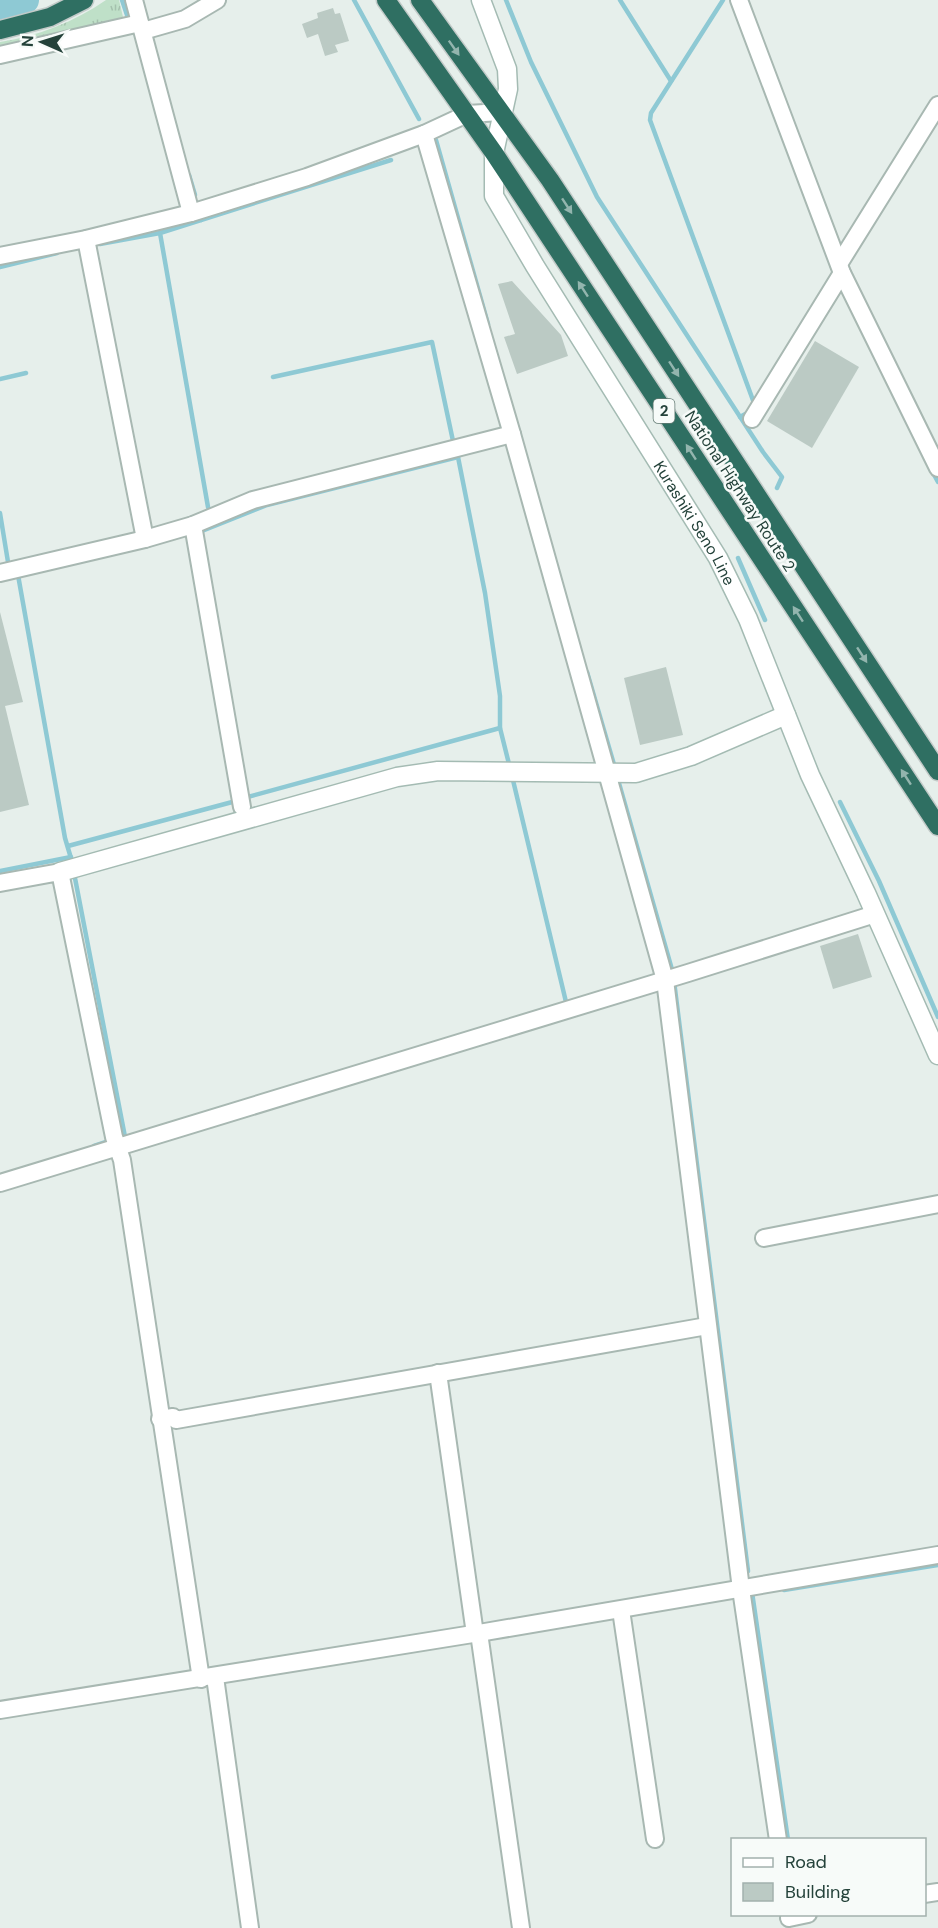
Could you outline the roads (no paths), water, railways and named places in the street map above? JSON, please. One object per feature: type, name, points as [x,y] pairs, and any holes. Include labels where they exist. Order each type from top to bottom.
[{"type":"highway","points":[[0,30],[50,17],[84,0]]},
{"type":"highway","name":"National Highway Route 2","points":[[386,0],[494,153],[938,826]]},
{"type":"highway","name":"National Highway Route 2","points":[[420,0],[550,180],[938,771]]},
{"type":"main road","name":"Kurashiki Seno Line","points":[[481,0],[507,69],[508,89],[494,153],[494,196],[535,266],[718,558],[748,619],[810,775],[938,1055]]},
{"type":"main road","points":[[60,872],[397,777],[438,771],[636,773],[691,756],[786,715]]},
{"type":"street","points":[[134,0],[191,213]]},
{"type":"street","points":[[0,54],[185,19],[217,0]]},
{"type":"street","points":[[740,0],[839,275],[938,468]]},
{"type":"street","points":[[752,419],[938,105]]},
{"type":"street","points":[[0,256],[87,244],[307,177],[424,134],[467,114],[502,112]]},
{"type":"street","points":[[424,134],[670,978],[707,1326],[741,1589],[778,1838]]},
{"type":"street","points":[[87,244],[146,539]]},
{"type":"street","points":[[0,573],[146,539],[194,531],[253,500],[512,434]]},
{"type":"street","points":[[194,531],[241,802]]},
{"type":"street","points":[[0,883],[60,872],[120,1143],[250,1928]]},
{"type":"street","points":[[0,1183],[120,1143],[875,914]]},
{"type":"street","points":[[764,1238],[938,1204]]},
{"type":"street","points":[[165,1418],[176,1420],[707,1326]]},
{"type":"street","points":[[438,1373],[521,1928]]},
{"type":"street","points":[[0,1710],[621,1610],[938,1555]]},
{"type":"street","points":[[621,1610],[655,1839]]},
{"type":"waterway","points":[[0,12],[25,0]]},
{"type":"waterway","points":[[122,0],[127,15]]},
{"type":"waterway","points":[[354,0],[419,119]]},
{"type":"waterway","points":[[506,0],[531,62],[597,197],[763,452],[782,477],[777,488]]},
{"type":"waterway","points":[[620,0],[671,81]]},
{"type":"waterway","points":[[723,0],[651,113],[650,120],[754,403],[749,412],[740,417]]},
{"type":"waterway","points":[[436,140],[488,324]]},
{"type":"waterway","points":[[201,218],[201,220],[391,160]]},
{"type":"waterway","points":[[189,175],[195,195]]},
{"type":"waterway","points":[[201,220],[160,233],[208,507]]},
{"type":"waterway","points":[[100,244],[160,233]]},
{"type":"waterway","points":[[0,267],[57,253]]},
{"type":"waterway","points":[[273,377],[432,342],[485,593],[500,696],[500,728],[510,768]]},
{"type":"waterway","points":[[0,379],[26,373]]},
{"type":"waterway","points":[[197,533],[267,505],[458,457]]},
{"type":"waterway","points":[[932,471],[938,482]]},
{"type":"waterway","points":[[0,513],[8,562]]},
{"type":"waterway","points":[[738,558],[765,620]]},
{"type":"waterway","points":[[18,575],[65,838],[73,865]]},
{"type":"waterway","points":[[587,672],[615,768]]},
{"type":"waterway","points":[[244,798],[500,728]]},
{"type":"waterway","points":[[512,776],[566,1002]]},
{"type":"waterway","points":[[617,776],[673,973]]},
{"type":"waterway","points":[[68,846],[236,801]]},
{"type":"waterway","points":[[840,802],[879,881],[938,1017]]},
{"type":"waterway","points":[[0,871],[71,857]]},
{"type":"waterway","points":[[74,873],[126,1142]]},
{"type":"waterway","points":[[674,981],[748,1571]]},
{"type":"waterway","points":[[94,1146],[112,1140]]},
{"type":"waterway","points":[[784,1590],[938,1565]]},
{"type":"waterway","points":[[752,1592],[788,1838]]}]
